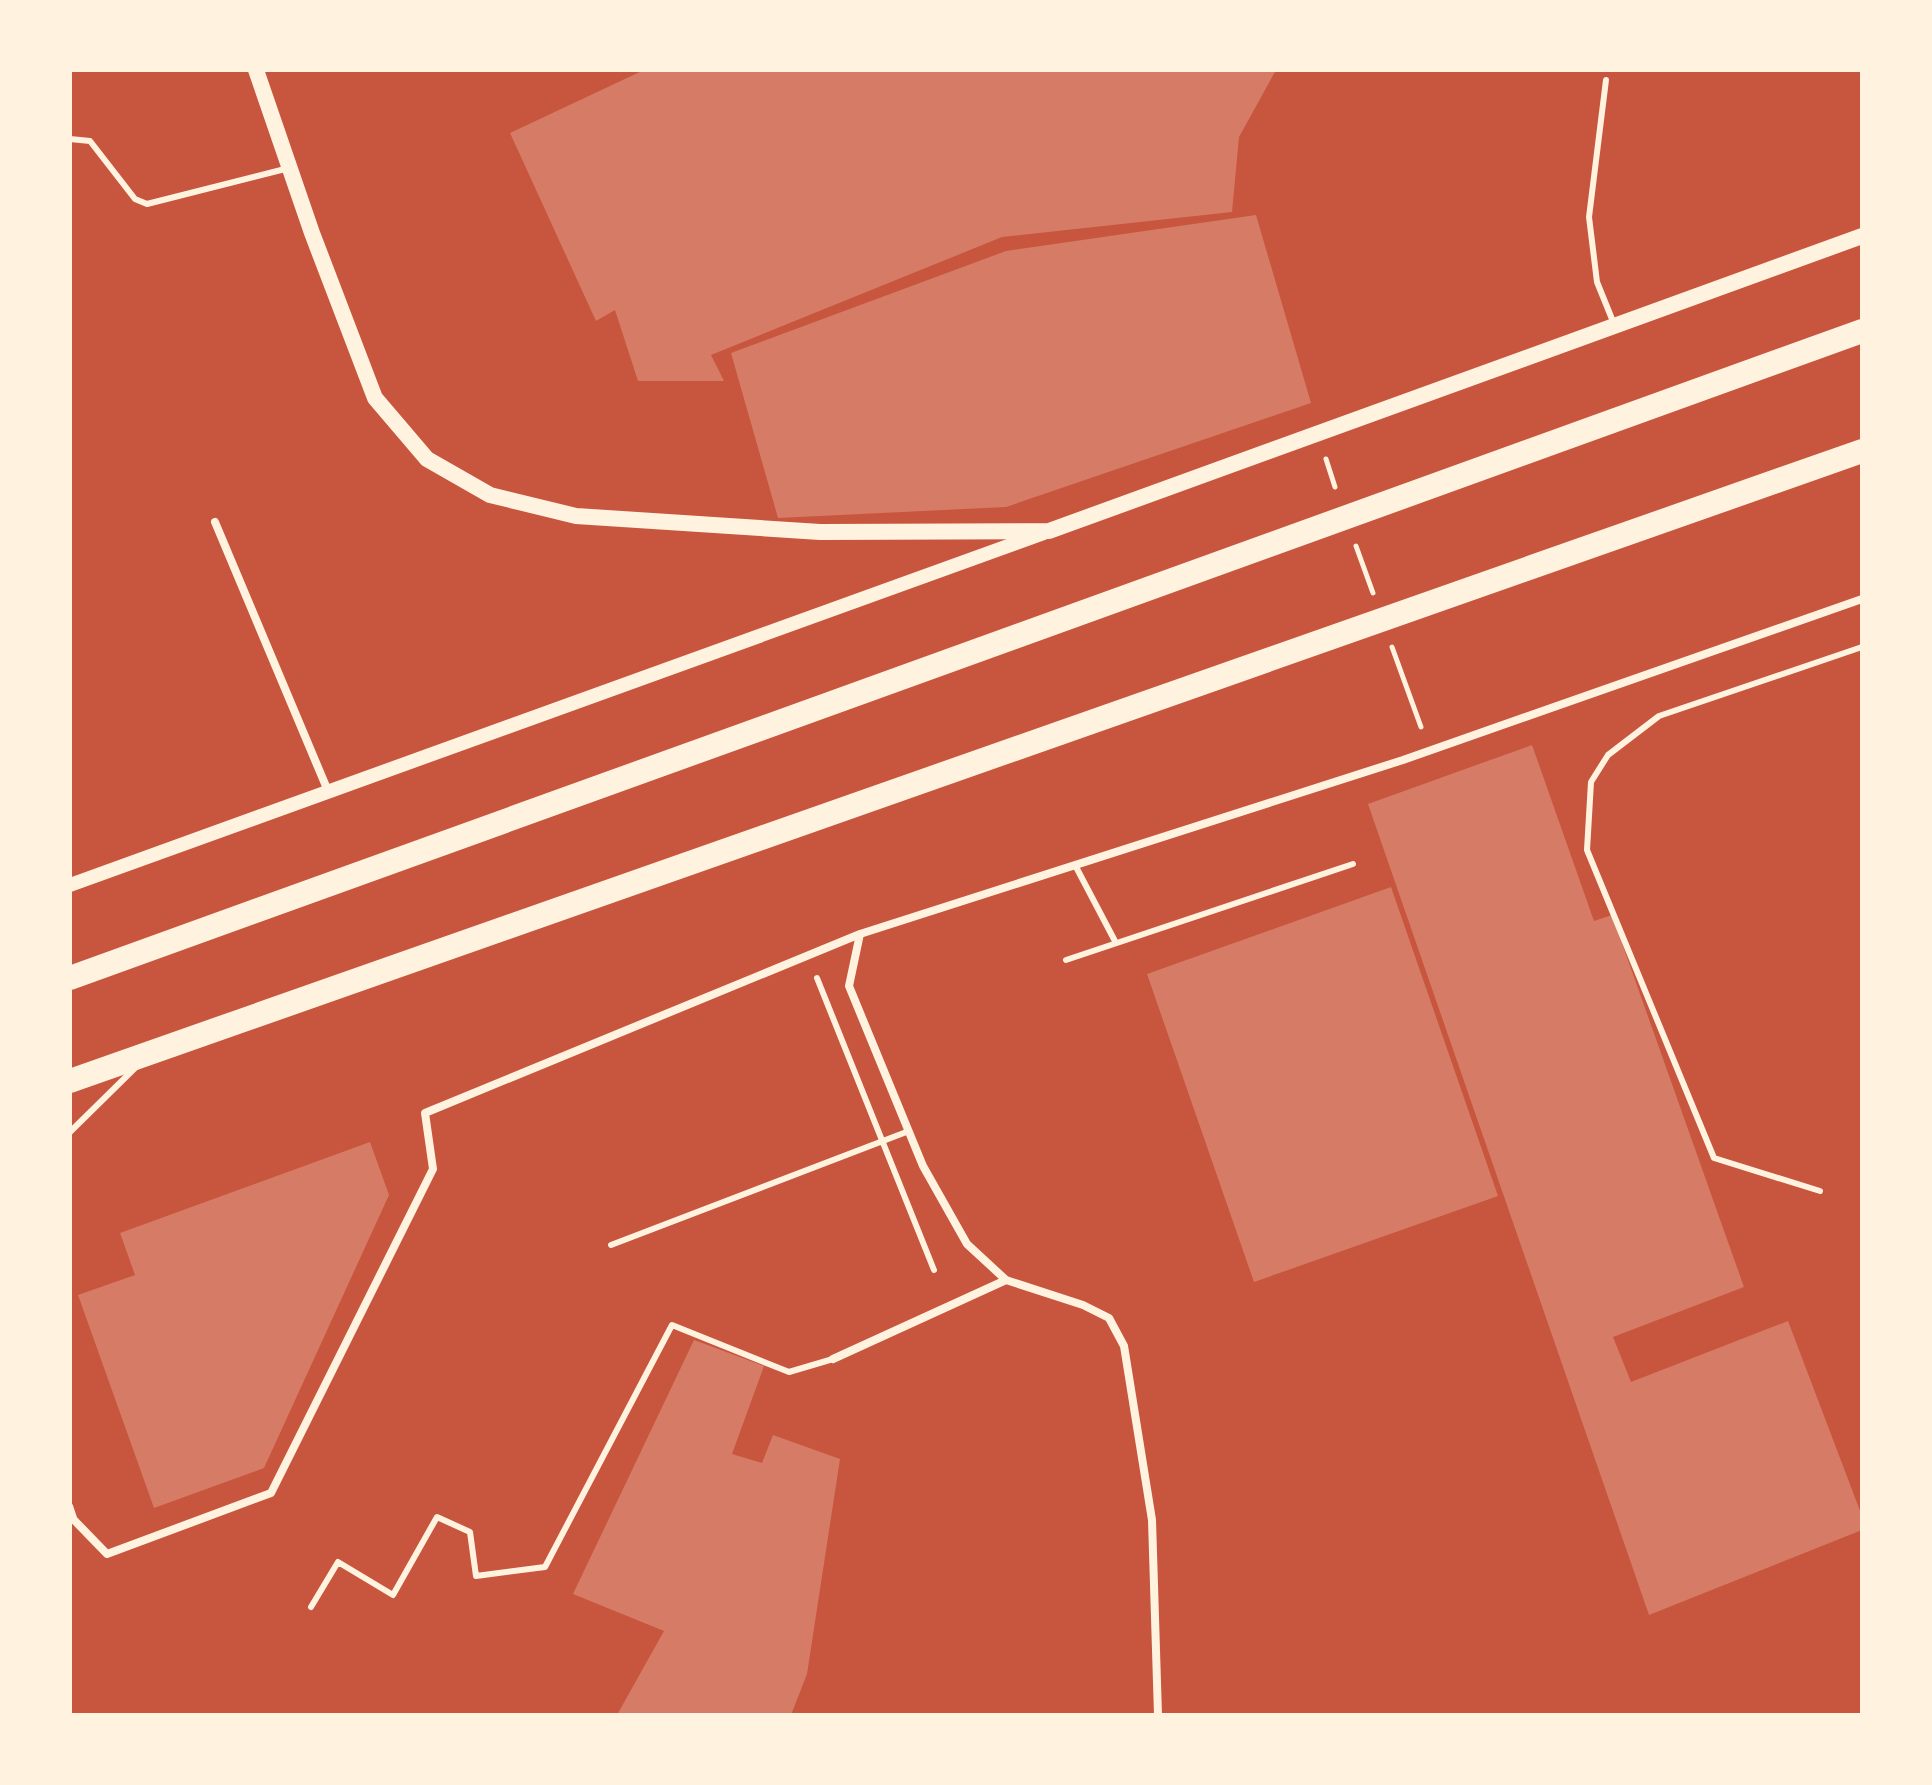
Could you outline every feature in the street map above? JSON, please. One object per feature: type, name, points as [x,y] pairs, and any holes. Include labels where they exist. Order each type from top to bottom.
[{"type":"highway","points":[[70,978],[1862,331]]},
{"type":"highway","points":[[70,1081],[1862,451]]},
{"type":"main road","points":[[256,70],[289,168],[375,398],[427,459],[490,495],[576,516],[820,532],[1049,531],[1862,236]]},
{"type":"street","points":[[215,522],[328,791]]},
{"type":"street","points":[[70,885],[1049,531]]},
{"type":"street","points":[[72,1521],[107,1554],[271,1493],[433,1169],[425,1113],[860,934],[1403,760],[1862,599]]},
{"type":"street","points":[[860,934],[849,986],[923,1166],[967,1244],[1006,1280],[1083,1305],[1109,1318],[1124,1346],[1152,1520],[1158,1715]]},
{"type":"street","points":[[833,1359],[1006,1280]]},
{"type":"lane","points":[[1606,80],[1589,217],[1597,282],[1614,324]]},
{"type":"lane","points":[[70,139],[90,141],[135,199],[147,204],[289,168]]},
{"type":"lane","points":[[1820,1191],[1714,1158],[1587,850],[1591,782],[1608,755],[1659,716],[1862,647]]},
{"type":"lane","points":[[1066,960],[1353,864]]},
{"type":"lane","points":[[1075,865],[1116,943]]},
{"type":"lane","points":[[817,978],[934,1270]]},
{"type":"lane","points":[[70,1132],[151,1052]]},
{"type":"lane","points":[[611,1245],[909,1131]]},
{"type":"lane","points":[[311,1607],[338,1562],[393,1595],[437,1517],[470,1532],[476,1576],[545,1567],[672,1325],[789,1372],[833,1359]]},
{"type":"lane","points":[[70,1506],[72,1521]]},
{"type":"path","points":[[1321,447],[1337,491]]},
{"type":"path","points":[[1352,535],[1373,594]]},
{"type":"path","points":[[1389,639],[1420,727]]},
{"type":"building","points":[[644,70],[1276,70],[1239,137],[1232,212],[1002,237],[711,355],[724,381],[638,381],[615,310],[596,321],[510,133]]},
{"type":"building","points":[[1256,215],[1311,403],[1006,507],[778,518],[731,353],[1006,251]]},
{"type":"building","points":[[1532,745],[1594,921],[1612,915],[1744,1287],[1613,1337],[1631,1382],[1788,1321],[1862,1516],[1862,1530],[1649,1615],[1368,804]]},
{"type":"building","points":[[1391,887],[1498,1196],[1254,1282],[1147,974]]},
{"type":"building","points":[[370,1142],[389,1195],[264,1468],[154,1508],[78,1295],[135,1275],[120,1233]]},
{"type":"building","points":[[694,1340],[764,1366],[732,1454],[762,1463],[773,1435],[840,1459],[807,1674],[791,1715],[617,1715],[664,1631],[573,1594]]}]
